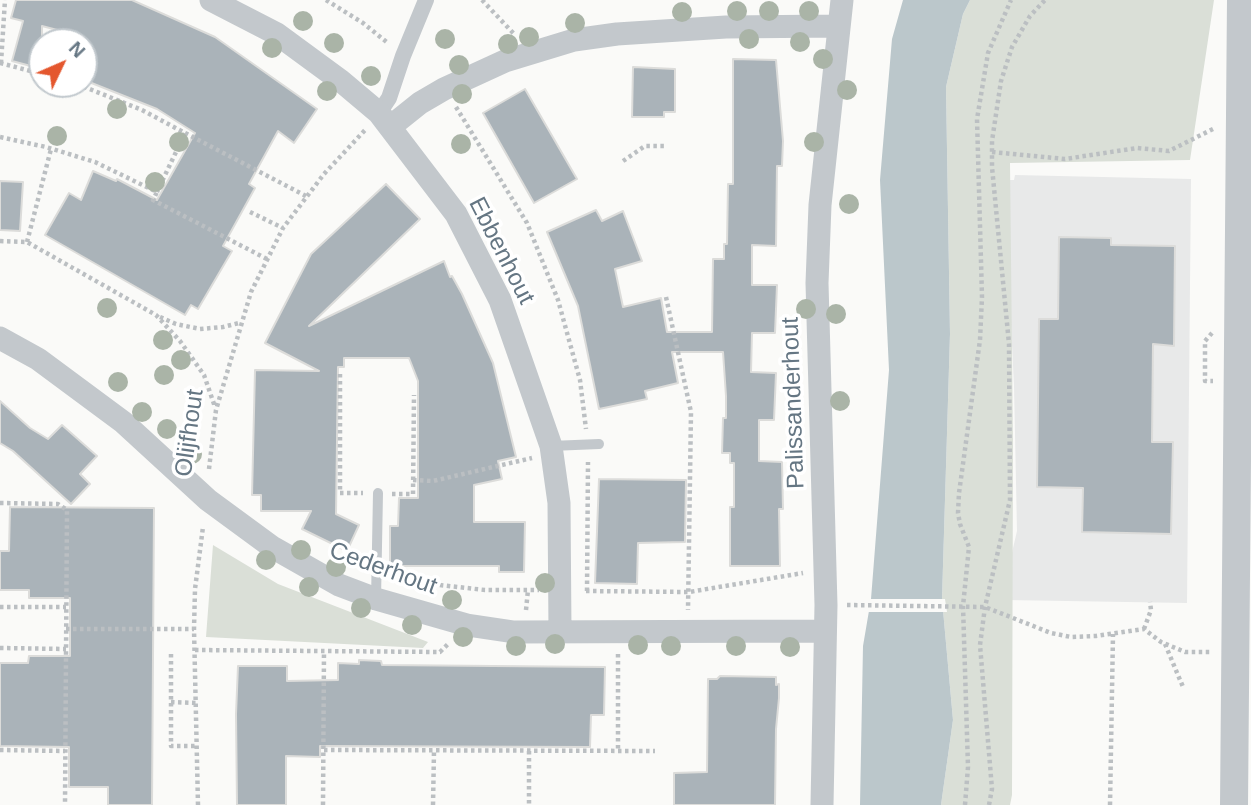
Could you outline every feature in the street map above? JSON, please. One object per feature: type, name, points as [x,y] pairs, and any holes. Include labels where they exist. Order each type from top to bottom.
[{"type":"street","name":"Ebbenhout","points":[[211,0],[277,34],[341,81],[384,120],[456,214],[500,300],[552,449],[559,503],[560,631]]},
{"type":"street","points":[[384,120],[403,56],[426,0]]},
{"type":"street","name":"Palissanderhout","points":[[822,805],[825,570],[817,283],[820,205],[837,26],[842,0]]},
{"type":"street","points":[[1234,805],[1234,653],[1244,355],[1238,122],[1241,0]]},
{"type":"street","points":[[384,120],[444,89],[530,52],[574,40],[630,33],[726,27],[837,26]]},
{"type":"street","name":"Cederhout","points":[[0,338],[38,359],[123,422],[208,499],[272,547],[339,585],[376,599],[467,625],[514,632],[824,631]]},
{"type":"lane","points":[[552,449],[598,444]]},
{"type":"lane","points":[[376,599],[378,494]]},
{"type":"path","points":[[5,0],[0,63],[28,70]]},
{"type":"path","points":[[482,0],[530,52]]},
{"type":"path","points":[[965,805],[968,767],[963,606],[969,547],[960,524],[959,493],[974,391],[982,297],[977,120],[988,53],[1011,0]]},
{"type":"path","points":[[989,805],[992,789],[980,645],[985,607],[1010,500],[1009,344],[992,152],[1001,81],[1012,47],[1030,16],[1045,0]]},
{"type":"path","points":[[98,92],[142,110],[306,197]]},
{"type":"path","name":"Olijfhout","points":[[198,805],[195,589],[208,499],[216,410],[251,292],[283,228],[306,197],[384,120]]},
{"type":"path","points":[[992,152],[1065,159],[1137,148],[1169,151],[1226,121],[1238,122]]},
{"type":"path","points":[[186,133],[153,200],[267,259]]},
{"type":"path","points":[[0,137],[95,162],[157,192]]},
{"type":"path","points":[[623,161],[645,146],[664,146]]},
{"type":"path","points":[[27,242],[51,149]]},
{"type":"path","points":[[250,212],[283,228]]},
{"type":"path","points":[[0,241],[27,242],[176,324],[200,329],[240,322]]},
{"type":"path","points":[[666,297],[691,412],[688,631]]},
{"type":"path","points":[[156,315],[180,341],[204,375],[216,410]]},
{"type":"path","points":[[340,374],[340,493],[413,494],[414,395]]},
{"type":"path","points":[[413,480],[433,481],[552,449]]},
{"type":"path","points":[[0,503],[58,504],[67,510],[65,805]]},
{"type":"path","points":[[377,576],[485,590],[689,592],[825,570]]},
{"type":"path","points":[[850,592],[851,606]]},
{"type":"path","points":[[1144,629],[1151,610],[1150,602]]},
{"type":"path","points":[[863,606],[985,607],[1061,635],[1096,636],[1144,629],[1185,652],[1234,653]]},
{"type":"path","points":[[0,607],[66,607]]},
{"type":"path","points":[[195,650],[440,652],[467,625]]},
{"type":"path","points":[[66,629],[194,629]]},
{"type":"path","points":[[618,631],[618,752]]},
{"type":"path","points":[[1110,805],[1113,634]]},
{"type":"path","points":[[1165,643],[1183,687]]},
{"type":"path","points":[[0,648],[66,649]]},
{"type":"path","points":[[323,805],[324,651]]},
{"type":"path","points":[[171,654],[171,746],[197,747]]},
{"type":"path","points":[[171,702],[196,703]]},
{"type":"path","points":[[0,750],[65,751]]},
{"type":"path","points":[[324,750],[655,751]]},
{"type":"path","points":[[433,805],[434,751]]},
{"type":"path","points":[[529,751],[529,805]]},
{"type":"shaded area","points":[[903,0],[970,0],[963,14],[946,87],[950,334],[942,599],[953,720],[941,805],[860,805],[863,646],[871,599],[889,370],[880,180],[892,39]]},
{"type":"shaded area","points":[[970,0],[1214,0],[1190,160],[1010,163],[1013,445],[1010,805],[941,805],[953,720],[942,599],[950,334],[946,87],[963,14]]},
{"type":"shaded area","points":[[1015,175],[1191,179],[1187,603],[1006,600],[1007,574],[1017,531],[1014,386],[1004,180],[1014,180]]},
{"type":"shaded area","points":[[213,545],[278,584],[428,642],[423,648],[206,637]]},
{"type":"pier","points":[[867,599],[945,599],[947,612],[865,612]]},
{"type":"building","points":[[16,0],[132,0],[215,37],[317,109],[294,143],[278,131],[249,184],[255,188],[223,246],[232,251],[198,309],[191,305],[185,315],[45,235],[69,193],[81,200],[93,171],[116,181],[117,179],[157,200],[195,133],[157,109],[98,86],[98,28],[28,28],[28,65],[12,61],[23,21],[11,18]]},
{"type":"building","points":[[733,59],[776,60],[783,141],[782,166],[777,166],[776,246],[752,245],[752,285],[777,285],[775,333],[752,333],[751,372],[776,373],[774,420],[759,420],[759,461],[782,462],[780,566],[730,566],[730,507],[734,507],[734,463],[730,463],[730,453],[722,453],[723,418],[726,418],[723,352],[672,352],[678,383],[645,391],[647,399],[599,409],[578,306],[547,232],[596,210],[602,221],[623,211],[642,261],[615,269],[623,307],[661,298],[667,332],[712,332],[713,259],[724,259],[724,244],[727,244],[728,184],[733,184]]},
{"type":"building","points":[[633,67],[675,69],[675,112],[664,112],[664,117],[632,117]]},
{"type":"building","points":[[525,89],[577,179],[534,203],[483,113]]},
{"type":"building","points":[[0,181],[23,182],[20,231],[0,230]]},
{"type":"building","points":[[386,184],[420,219],[309,326],[444,261],[493,363],[516,457],[498,461],[502,479],[474,485],[474,522],[525,522],[524,572],[499,572],[499,566],[390,566],[390,526],[398,526],[399,498],[418,498],[418,381],[409,358],[344,358],[344,367],[338,367],[336,514],[359,525],[347,551],[302,529],[311,511],[261,511],[261,495],[252,495],[255,370],[319,371],[265,343],[311,254]]},
{"type":"building","points":[[1059,237],[1111,238],[1111,245],[1175,246],[1174,346],[1153,344],[1152,442],[1173,442],[1171,534],[1082,532],[1083,488],[1037,487],[1039,319],[1058,319]]},
{"type":"building","points":[[0,401],[30,428],[48,439],[62,425],[97,456],[80,474],[90,484],[71,504],[13,451],[0,443]]},
{"type":"building","points":[[599,479],[686,480],[685,542],[638,543],[637,584],[595,583]]},
{"type":"building","points":[[10,507],[154,508],[152,805],[108,805],[108,787],[69,787],[69,747],[0,746],[0,663],[28,663],[29,656],[70,656],[70,598],[29,598],[29,590],[0,590],[0,551],[9,551]]},
{"type":"building","points":[[359,660],[381,661],[382,665],[605,667],[604,715],[591,715],[590,747],[320,746],[320,757],[286,756],[286,805],[237,805],[238,666],[287,666],[287,681],[338,680],[338,663],[359,664]]},
{"type":"building","points":[[720,676],[776,677],[776,685],[779,684],[775,805],[674,805],[674,773],[707,772],[708,679],[717,679]]}]
